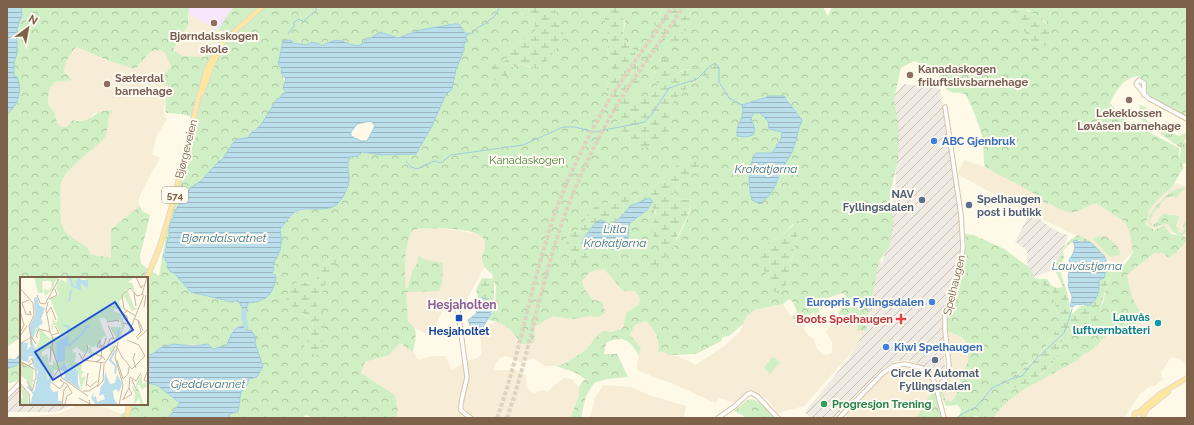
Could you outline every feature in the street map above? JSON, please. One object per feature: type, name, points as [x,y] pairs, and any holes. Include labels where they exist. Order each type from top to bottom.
[{"type":"main road","name":"Bjørgeveien","points":[[147,277],[160,246],[173,202],[196,110],[212,65],[222,47],[235,31],[262,7]]},
{"type":"main road","points":[[1144,95],[1154,103],[1187,120]]},
{"type":"main road","name":"Spelhaugen","points":[[936,387],[945,380],[948,372],[949,364],[945,319],[961,264],[963,238],[945,107]]},
{"type":"main road","points":[[462,305],[458,311],[466,377],[461,408],[462,411],[471,418]]},
{"type":"main road","points":[[839,418],[883,373],[893,366],[905,364],[922,368],[932,379],[936,387],[944,418]]},
{"type":"main road","points":[[1143,417],[1147,409],[1187,378]]},
{"type":"main road","points":[[7,396],[20,383]]},
{"type":"main road","points":[[1133,418],[1135,413],[1139,412],[1160,394],[1171,389]]},
{"type":"main road","points":[[718,418],[751,393],[756,395],[778,418]]},
{"type":"main road","points":[[126,418],[129,405]]},
{"type":"main road","points":[[1139,412],[1142,413],[1143,417]]},
{"type":"shaded area","name":"Bjørndalsskogen skole","points":[[189,7],[233,7],[218,30],[189,14]]},
{"type":"shaded area","points":[[189,14],[218,30],[226,32],[205,57],[183,56],[173,50],[188,25]]},
{"type":"shaded area","points":[[76,47],[111,62],[135,69],[151,51],[161,50],[166,54],[172,66],[168,72],[167,97],[164,107],[164,115],[167,119],[157,135],[152,154],[160,158],[138,200],[140,206],[111,229],[111,258],[90,254],[88,248],[67,234],[61,222],[60,188],[62,180],[74,165],[105,138],[108,127],[108,119],[95,113],[84,121],[72,120],[67,127],[60,127],[57,123],[55,113],[48,104],[49,90],[54,82],[71,80],[64,72],[64,65]]},
{"type":"shaded area","points":[[904,84],[940,89],[958,200],[961,232],[960,268],[948,298],[942,319],[945,366],[944,375],[941,379],[937,379],[918,364],[908,360],[896,361],[882,369],[834,418],[810,418],[805,412],[850,357],[864,332],[857,302],[868,258],[883,262],[896,185],[893,96]]},
{"type":"shaded area","points":[[964,160],[1099,202],[1128,222],[1136,249],[1120,264],[1104,259],[1085,240],[1020,208],[957,174]]},
{"type":"shaded area","points":[[1177,183],[1187,187],[1187,234],[1182,236],[1171,232],[1164,225],[1153,229],[1147,224],[1147,216],[1152,203]]},
{"type":"shaded area","points":[[1029,215],[1040,219],[1051,228],[1068,235],[1057,268],[1028,279],[1027,250],[1015,242]]},
{"type":"shaded area","points":[[414,229],[448,229],[473,233],[481,236],[485,242],[485,253],[482,258],[484,267],[466,301],[454,305],[449,312],[442,311],[432,336],[416,329],[408,322],[407,317],[405,272],[407,240],[410,232]]},
{"type":"shaded area","points":[[1187,241],[1187,365],[1179,359],[1171,357],[1161,373],[1163,379],[1155,386],[1150,386],[1140,394],[1124,418],[994,418],[1008,401],[1023,390],[1076,361],[1084,354],[1092,350],[1106,336],[1117,331],[1132,328],[1142,319],[1132,297],[1127,275],[1154,253],[1179,251]]},
{"type":"shaded area","points":[[596,269],[604,269],[618,285],[635,291],[640,298],[639,304],[626,313],[623,328],[595,338],[586,350],[564,364],[545,366],[533,358],[521,362],[506,356],[500,358],[495,364],[493,371],[514,369],[526,375],[529,391],[535,393],[542,390],[547,392],[563,378],[572,379],[579,387],[579,396],[570,418],[396,418],[398,411],[395,395],[361,373],[365,362],[389,355],[400,343],[413,352],[418,360],[432,356],[445,356],[452,370],[467,361],[478,358],[482,354],[480,332],[483,327],[491,323],[498,321],[508,328],[518,340],[535,335],[535,326],[553,315],[573,319],[590,316],[593,300],[586,291],[582,282],[587,274]]},
{"type":"shaded area","points":[[783,304],[791,317],[798,320],[807,317],[804,330],[814,339],[817,349],[824,355],[831,354],[832,351],[832,342],[826,332],[834,320],[840,315],[851,315],[857,321],[858,328],[866,330],[856,347],[804,406],[778,413],[767,399],[754,394],[739,404],[719,398],[715,403],[672,383],[637,370],[641,348],[630,335],[635,325],[646,321],[653,327],[656,337],[660,343],[660,347],[664,352],[687,360],[695,365],[723,347],[741,331],[745,317],[754,310]]},
{"type":"shaded area","points":[[948,331],[963,338],[966,342],[968,356],[968,362],[962,373],[956,395],[951,402],[946,401],[942,388],[934,389],[916,418],[849,418],[846,415],[890,370],[898,368],[913,368],[922,371],[927,375],[933,385],[949,377],[951,364]]},
{"type":"shaded area","points":[[20,383],[20,405],[74,405],[56,412],[7,412],[7,396]]},
{"type":"shaded area","points":[[603,385],[631,387],[649,395],[686,406],[684,418],[590,418],[595,398]]},
{"type":"shaded area","points":[[78,405],[94,405],[107,408],[121,414],[120,418],[10,418],[58,414]]},
{"type":"green space","name":"Kanadaskogen","points":[[21,7],[189,7],[188,25],[173,50],[183,56],[205,57],[226,32],[218,30],[233,7],[518,7],[518,12],[535,21],[535,32],[531,38],[517,41],[505,61],[501,82],[512,68],[520,64],[529,67],[562,29],[557,20],[556,11],[549,7],[611,7],[605,18],[605,27],[609,37],[607,52],[613,68],[606,86],[619,126],[636,145],[671,124],[671,108],[673,102],[683,90],[715,72],[714,57],[709,64],[676,73],[670,62],[654,71],[658,89],[649,97],[627,97],[643,81],[637,71],[635,52],[623,38],[625,23],[621,7],[664,7],[653,22],[681,34],[685,16],[673,7],[823,7],[828,16],[832,7],[1187,7],[1187,117],[1146,95],[1144,80],[1138,76],[1124,82],[1110,103],[1124,119],[1179,148],[1180,173],[1173,186],[1156,201],[1149,210],[1146,224],[1154,230],[1164,225],[1171,234],[1187,237],[1185,243],[1180,249],[1169,258],[1163,253],[1154,253],[1127,275],[1132,297],[1142,316],[1142,319],[1125,332],[1117,331],[1106,336],[1092,350],[1084,354],[1076,361],[1023,390],[1008,401],[993,418],[980,418],[976,416],[969,418],[958,418],[961,411],[960,408],[957,405],[946,406],[940,392],[942,388],[946,401],[951,402],[956,395],[962,373],[968,362],[966,342],[963,338],[948,331],[946,313],[962,267],[966,244],[965,234],[974,235],[1004,249],[1030,268],[1035,279],[1052,290],[1058,316],[1057,329],[1038,357],[1006,381],[1007,390],[1031,381],[1051,365],[1060,351],[1062,343],[1070,332],[1081,332],[1103,303],[1114,264],[1121,266],[1125,264],[1133,252],[1130,233],[1125,222],[1096,203],[1075,212],[1064,211],[1048,202],[1047,204],[1042,201],[1043,199],[985,167],[983,142],[980,129],[965,94],[947,90],[938,75],[932,69],[914,61],[901,68],[894,99],[899,136],[898,159],[890,194],[890,206],[894,222],[889,247],[879,261],[869,307],[866,330],[857,331],[857,321],[851,315],[840,315],[838,313],[847,302],[844,293],[828,298],[822,302],[818,309],[822,319],[813,327],[815,317],[814,312],[798,321],[791,317],[797,312],[793,302],[789,299],[783,304],[754,310],[746,317],[743,324],[729,336],[723,337],[721,341],[696,354],[669,355],[664,352],[658,352],[658,339],[652,327],[646,321],[635,325],[630,335],[641,348],[639,356],[633,346],[626,340],[617,339],[606,343],[604,354],[617,354],[628,377],[607,379],[594,383],[586,396],[581,418],[570,418],[579,396],[579,387],[585,379],[576,373],[556,366],[564,364],[586,350],[595,338],[603,331],[612,332],[623,328],[626,313],[639,304],[640,298],[635,291],[623,291],[604,269],[591,272],[582,282],[586,291],[593,300],[602,301],[605,313],[598,317],[590,316],[573,319],[553,316],[535,326],[534,343],[522,344],[504,325],[488,320],[495,306],[496,287],[492,274],[483,265],[482,258],[485,242],[481,237],[464,230],[414,229],[410,234],[406,249],[405,268],[408,322],[414,328],[416,335],[413,352],[400,343],[389,355],[365,362],[361,373],[395,395],[398,411],[396,418],[313,418],[306,415],[302,418],[230,418],[229,414],[238,412],[241,392],[246,387],[249,379],[263,366],[251,330],[248,331],[245,329],[246,327],[232,331],[228,345],[213,349],[207,344],[165,346],[148,355],[148,277],[20,277],[20,338],[7,347],[7,114],[11,111],[17,77],[14,76],[14,62],[17,54],[17,29],[22,15]],"holes":[[[1010,9],[1029,10],[1047,22],[1033,44],[1020,25],[1012,18]],[[459,24],[465,33],[469,33],[466,36],[464,50],[456,69],[450,90],[445,96],[432,126],[416,154],[381,155],[361,152],[350,157],[348,161],[348,170],[308,209],[296,212],[280,229],[282,238],[273,260],[268,296],[261,301],[241,304],[238,300],[226,300],[203,295],[190,289],[184,284],[167,267],[168,266],[164,257],[174,213],[183,197],[201,181],[219,161],[222,160],[235,140],[248,138],[258,126],[261,125],[277,99],[281,97],[282,94],[285,94],[285,80],[281,73],[282,69],[278,65],[283,41],[299,43],[302,45],[322,46],[330,41],[339,40],[358,46],[391,36],[398,38],[420,30]],[[76,47],[112,62],[135,69],[151,51],[161,50],[166,54],[171,66],[160,81],[168,86],[165,103],[166,113],[183,114],[199,120],[168,225],[159,276],[141,264],[140,256],[150,215],[142,211],[140,206],[111,229],[111,258],[90,254],[88,248],[67,234],[61,222],[60,188],[62,180],[74,165],[105,138],[108,127],[108,119],[112,111],[103,111],[89,119],[82,121],[72,120],[67,127],[61,127],[57,123],[55,113],[48,104],[49,90],[54,82],[72,80],[64,72],[64,68],[66,61]],[[770,96],[788,99],[802,120],[798,129],[794,148],[783,168],[778,182],[756,153],[772,153],[781,139],[782,132],[760,113],[754,113],[751,118],[755,130],[736,131],[744,112],[743,105]],[[693,159],[698,170],[680,183],[673,194],[676,200],[696,199],[677,239],[654,268],[661,242],[652,227],[656,216],[650,205],[637,219],[629,224],[628,239],[611,249],[596,245],[589,248],[590,250],[569,233],[578,230],[600,204],[612,202],[620,196],[635,196],[646,188],[657,185],[676,166]],[[793,224],[798,234],[789,274],[769,288],[769,242],[780,237]],[[331,256],[326,282],[317,308],[311,336],[313,320],[302,314],[294,283],[314,282]],[[311,337],[308,351],[304,344]]]},
{"type":"green space","points":[[518,7],[549,7],[556,11],[557,20],[565,37],[548,60],[536,68],[520,64],[512,68],[501,82],[490,79],[494,65],[505,61],[517,41],[531,38],[535,32],[535,21],[518,12]]},
{"type":"green space","points":[[611,7],[621,7],[624,18],[623,38],[635,52],[637,71],[643,81],[638,89],[628,97],[649,97],[658,89],[654,72],[657,65],[665,58],[670,62],[677,73],[708,64],[714,57],[722,55],[715,72],[693,82],[676,98],[671,107],[671,124],[664,135],[653,146],[644,148],[636,145],[619,126],[610,102],[606,86],[613,68],[607,52],[609,37],[605,27],[605,18]]},
{"type":"green space","points":[[664,7],[673,7],[685,16],[695,17],[694,24],[681,34],[680,42],[669,45],[653,22]]},
{"type":"green space","points":[[1010,9],[1032,12],[1041,18],[1053,36],[1046,46],[1033,44],[1020,25],[1012,18]]},
{"type":"green space","points":[[1140,105],[1147,108],[1143,116],[1148,122],[1153,124],[1155,129],[1144,123],[1138,114]]},
{"type":"green space","points":[[1163,129],[1179,136],[1186,133],[1187,135],[1184,141],[1187,144],[1187,164],[1183,163],[1182,165],[1184,168],[1180,173],[1179,161],[1181,148],[1160,134]]},
{"type":"green space","points":[[693,159],[704,162],[698,170],[680,183],[673,194],[676,200],[697,199],[690,207],[687,218],[674,246],[654,269],[648,265],[658,250],[661,242],[654,238],[652,227],[656,214],[650,206],[653,201],[630,206],[624,214],[610,225],[596,222],[583,239],[587,249],[589,248],[592,252],[584,260],[568,266],[566,238],[569,233],[578,230],[592,209],[600,204],[612,202],[620,196],[635,196],[646,188],[657,185],[676,166]]},
{"type":"green space","points":[[1185,187],[1187,189],[1185,188],[1176,198],[1172,196],[1166,198],[1159,206],[1160,208],[1155,211],[1149,222],[1153,225],[1159,221],[1158,219],[1160,217],[1162,219],[1174,215],[1179,216],[1176,227],[1179,228],[1178,232],[1183,233],[1185,221],[1187,221],[1186,232],[1182,236],[1175,233],[1166,223],[1154,227],[1149,224],[1148,220],[1149,216],[1161,201],[1173,191]]},
{"type":"green space","points":[[1164,213],[1167,215],[1177,216],[1175,228],[1168,223],[1163,224],[1160,217]]},
{"type":"green space","points":[[800,219],[789,274],[785,287],[779,294],[769,288],[769,279],[760,263],[762,249],[769,242],[780,237]]},
{"type":"green space","points":[[1079,235],[1088,240],[1100,249],[1107,262],[1114,264],[1098,317],[1092,327],[1088,330],[1069,333],[1062,342],[1060,351],[1056,358],[1045,371],[1023,385],[1007,390],[1006,381],[1038,358],[1057,329],[1058,316],[1052,290],[1035,279],[1047,279],[1051,285],[1057,288],[1063,287],[1054,268],[1066,245]],"holes":[[[1079,240],[1095,248],[1091,303],[1081,306],[1071,315],[1068,296],[1059,267],[1064,258],[1063,251],[1074,241]]]},
{"type":"green space","points":[[1105,236],[1119,249],[1120,255],[1110,257],[1092,238]]},
{"type":"green space","points":[[335,251],[339,256],[326,282],[317,308],[325,315],[325,320],[322,341],[316,356],[308,351],[304,344],[311,337],[313,320],[292,307],[287,300],[288,289],[294,283],[314,282]]},
{"type":"green space","points":[[418,256],[422,259],[443,263],[442,283],[439,291],[406,292],[412,272],[418,262]]},
{"type":"green space","points":[[482,278],[494,279],[494,295],[491,314],[488,301],[482,297],[479,301],[476,290]]},
{"type":"green space","points":[[772,357],[780,362],[770,374],[764,368]]},
{"type":"green space","points":[[20,362],[20,380],[10,383],[7,382],[7,369],[17,365]]},
{"type":"green space","points":[[148,382],[157,385],[180,403],[168,418],[120,418],[121,414],[130,411],[131,405],[148,405]]},
{"type":"green space","points":[[934,389],[942,418],[916,418]]},
{"type":"green space","points":[[750,399],[757,401],[775,418],[748,418],[734,411]]},
{"type":"water","points":[[7,7],[21,7],[22,15],[17,29],[17,54],[14,62],[14,76],[17,77],[20,87],[17,102],[7,114]]},
{"type":"water","name":"Bjørndalsvatnet","points":[[459,24],[465,33],[469,34],[466,36],[464,50],[456,69],[452,89],[445,96],[432,126],[416,154],[381,155],[362,152],[358,156],[350,157],[348,163],[349,178],[347,189],[340,201],[331,208],[302,209],[294,212],[280,229],[281,246],[273,265],[274,269],[272,272],[276,276],[271,293],[260,301],[248,303],[246,311],[244,311],[238,300],[232,302],[191,292],[167,267],[168,265],[163,255],[165,254],[167,241],[169,239],[170,220],[173,219],[174,213],[186,192],[201,181],[219,161],[222,160],[235,140],[248,138],[252,132],[261,125],[277,99],[281,97],[282,94],[285,94],[286,92],[283,88],[286,79],[281,73],[282,69],[278,65],[283,41],[291,40],[293,43],[305,45],[312,42],[322,46],[337,40],[358,46],[367,38],[371,38],[380,32],[398,38],[420,30]],"holes":[[[371,121],[375,126],[367,141],[361,141],[351,136],[351,132],[357,124]]]},
{"type":"water","name":"Krokatjørna","points":[[770,96],[784,96],[802,120],[794,147],[783,167],[777,183],[765,200],[760,204],[752,200],[749,183],[751,164],[756,153],[772,153],[781,139],[782,132],[769,129],[768,121],[760,113],[754,113],[751,118],[755,130],[753,135],[746,137],[737,136],[737,132],[743,114],[742,105]]},
{"type":"water","name":"Litla Krokatjørna","points":[[649,198],[653,201],[647,210],[629,224],[628,239],[624,248],[611,249],[596,245],[584,249],[583,239],[596,222],[601,220],[611,225],[624,214],[630,206]]},
{"type":"water","name":"Lauvåstjørna","points":[[1076,240],[1080,242],[1090,242],[1104,256],[1106,260],[1103,264],[1106,269],[1104,278],[1099,280],[1099,291],[1094,301],[1088,306],[1085,304],[1074,305],[1071,307],[1070,305],[1072,298],[1068,286],[1068,277],[1069,272],[1072,270],[1069,260],[1075,249],[1073,241]]},
{"type":"water","points":[[482,297],[488,301],[491,314],[483,327],[478,331],[472,330],[468,320],[476,314],[479,301]]},
{"type":"water","name":"Gjeddevannet","points":[[243,326],[246,327],[245,329],[248,331],[251,330],[256,338],[255,343],[263,366],[257,377],[249,379],[246,387],[241,392],[238,412],[229,414],[230,418],[168,418],[180,403],[157,385],[148,383],[148,356],[160,348],[173,344],[193,346],[208,344],[213,349],[227,345],[234,330]]},
{"type":"water","points":[[20,355],[20,362],[17,365],[7,369],[7,362],[9,359],[15,360]]},
{"type":"waterway","points":[[288,34],[294,26],[294,22],[299,19],[304,22],[316,10],[316,7]]},
{"type":"waterway","points":[[469,33],[472,34],[477,28],[494,17],[500,7]]},
{"type":"waterway","points":[[406,161],[411,167],[417,169],[434,161],[441,163],[451,155],[523,145],[563,127],[575,127],[594,132],[645,122],[669,88],[697,79],[715,63],[719,67],[719,82],[729,98],[742,105]]},
{"type":"waterway","points":[[956,418],[976,407],[992,388],[1011,379],[1022,376],[1035,360],[1064,333],[1072,309]]},
{"type":"waterway","points":[[244,311],[246,327]]},
{"type":"tunnel","points":[[497,418],[514,363],[551,224],[567,182],[588,138],[612,96],[672,7]]},
{"type":"tunnel","points":[[507,418],[524,362],[554,247],[579,178],[597,141],[618,104],[683,7]]},
{"type":"place","name":"Bjørndalsskogen skole","points":[[214,23]]},
{"type":"place","name":"Kanadaskogen friluftslivsbarnehage","points":[[910,75]]},
{"type":"place","name":"Sæterdal barnehage","points":[[107,84]]},
{"type":"place","name":"Lekeklossen Løvåsen barnehage","points":[[1129,100]]},
{"type":"place","name":"ABC Gjenbruk","points":[[934,141]]},
{"type":"place","name":"NAV Fyllingsdalen","points":[[922,200]]},
{"type":"place","name":"Spelhaugen post i butikk","points":[[969,205]]},
{"type":"place","name":"Europris Fyllingsdalen","points":[[932,302]]},
{"type":"place","name":"Hesjaholtet","points":[[459,318]]},
{"type":"place","name":"Boots Spelhaugen","points":[[901,319]]},
{"type":"place","name":"Lauvås luftvernbatteri","points":[[1158,323]]},
{"type":"place","name":"Kiwi Spelhaugen","points":[[886,347]]},
{"type":"place","name":"Circle K Automat Fyllingsdalen","points":[[935,360]]},
{"type":"place","name":"Progresjon Trening","points":[[824,404]]},
{"type":"district","name":"Hesjaholten","points":[[462,305]]}]
